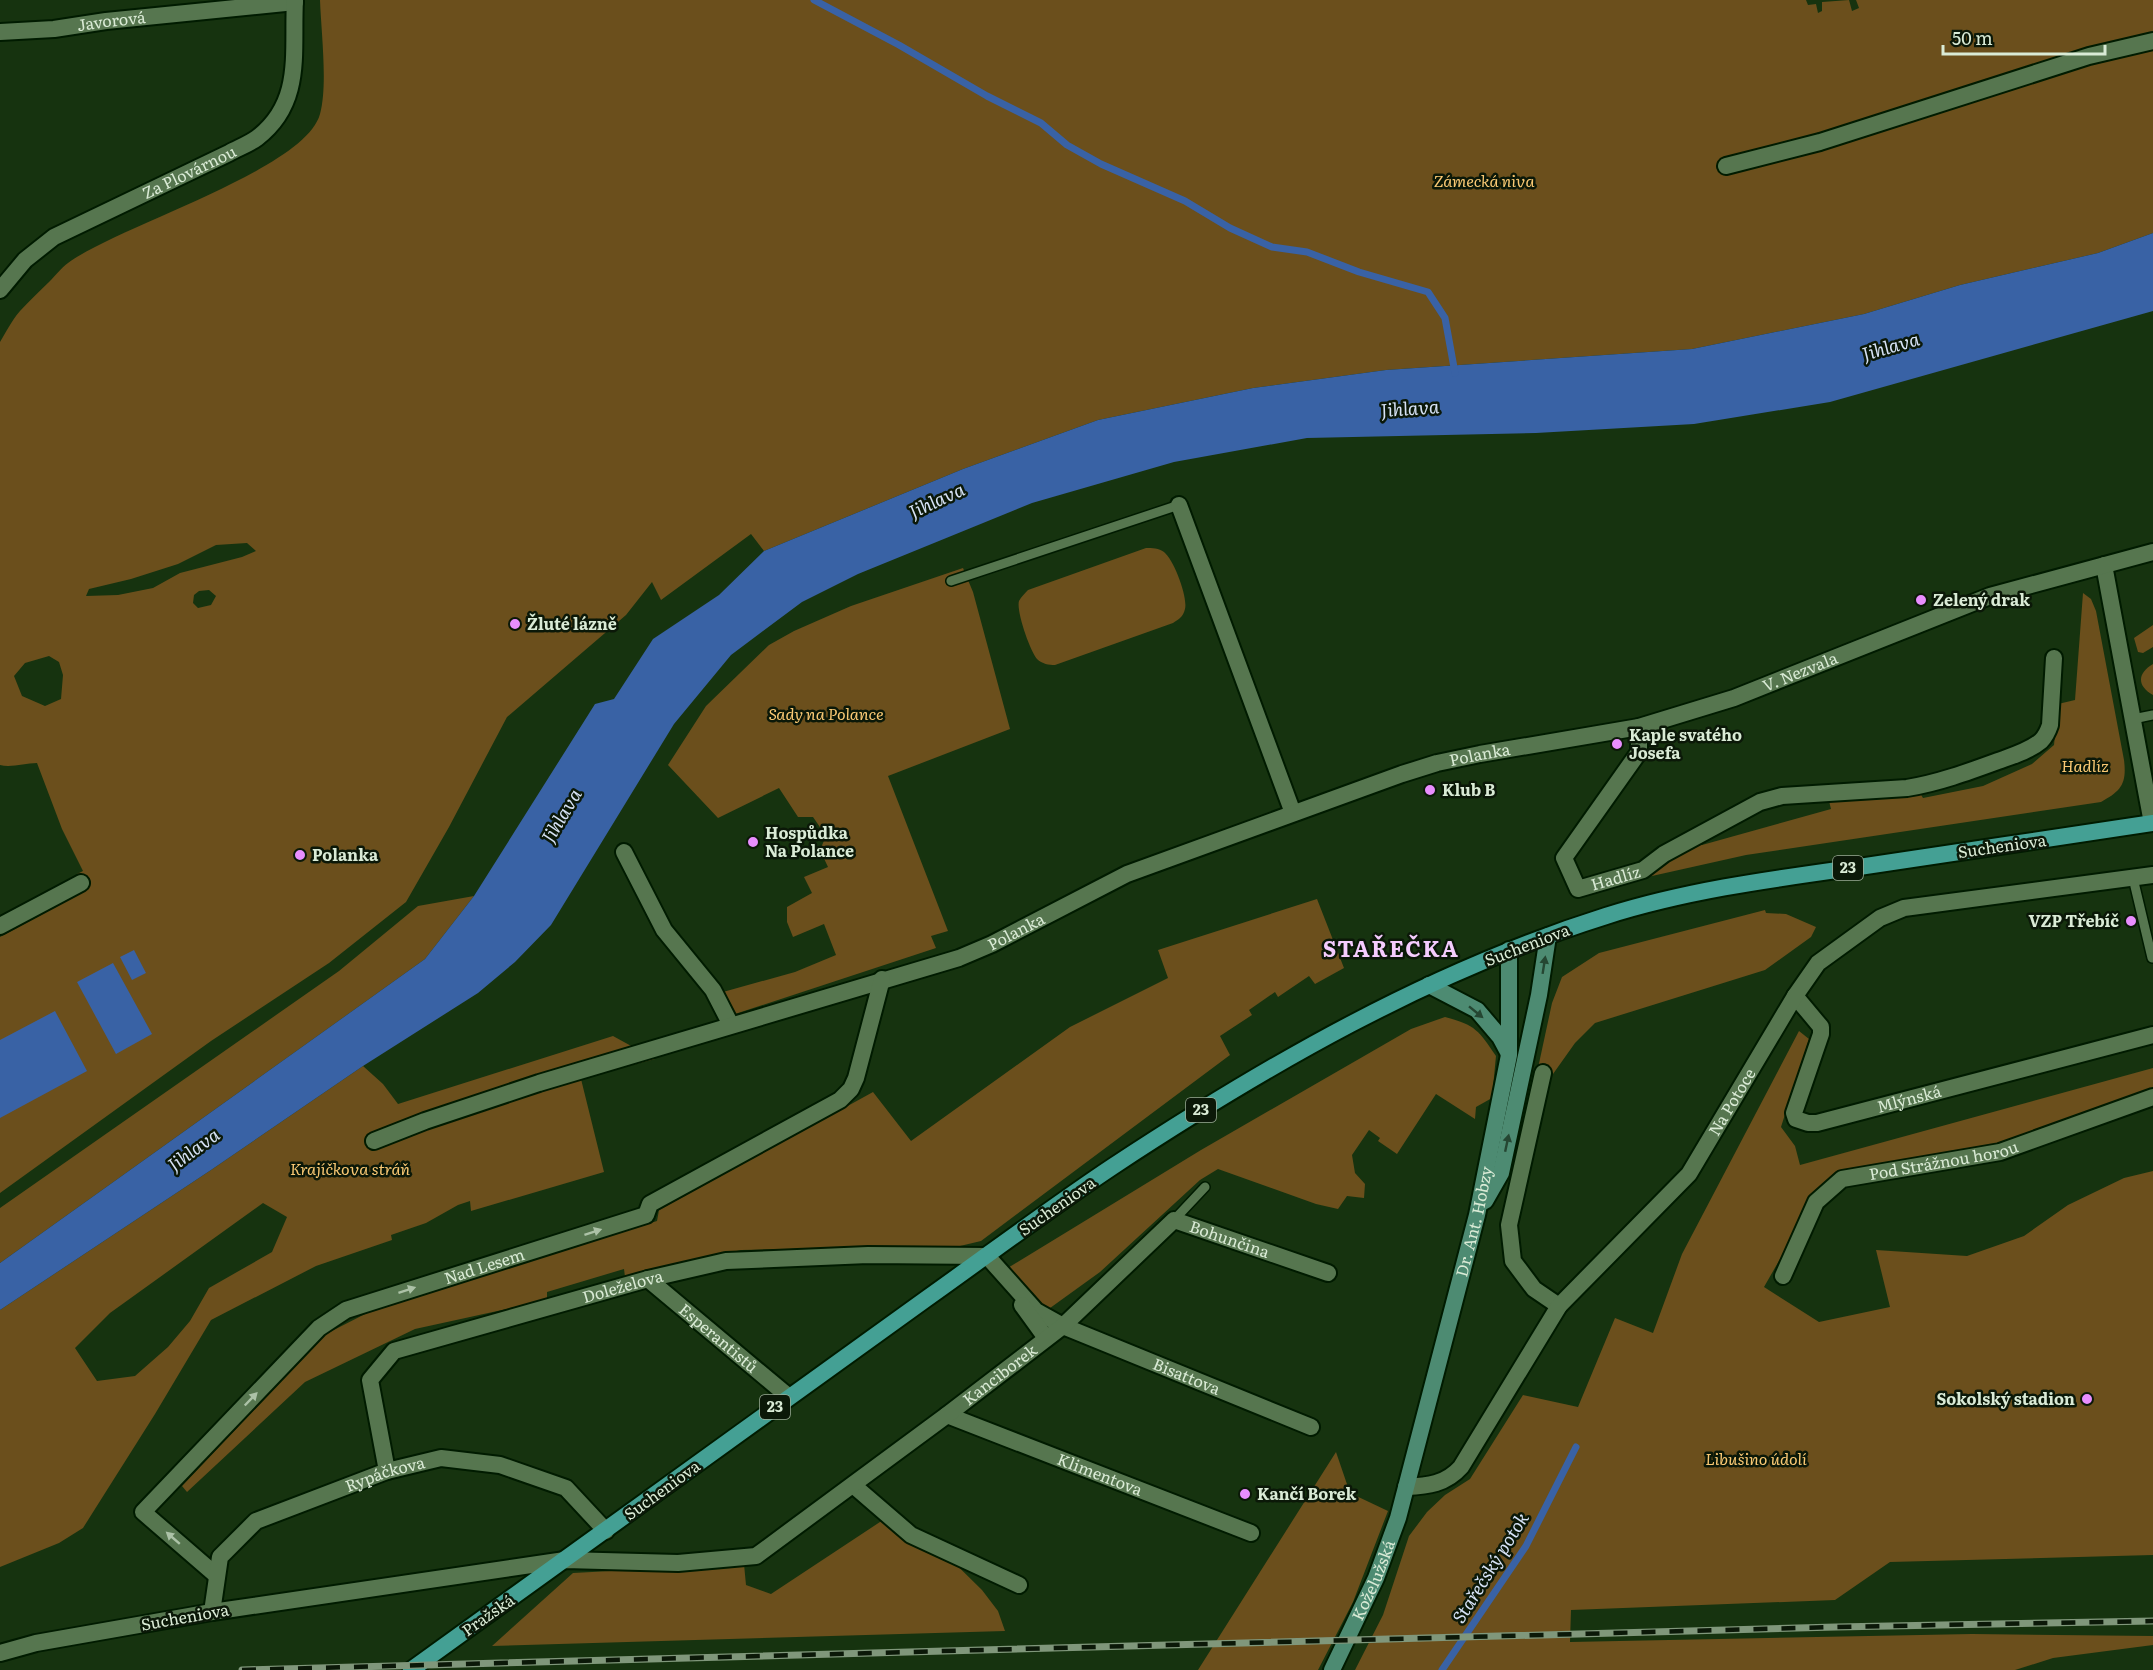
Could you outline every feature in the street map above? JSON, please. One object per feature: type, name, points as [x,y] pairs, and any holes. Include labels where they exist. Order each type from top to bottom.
[{"type":"main road","name":"Sucheniova","points":[[565,1560],[1109,1169],[1240,1085],[1344,1026],[1429,985],[1509,950],[1548,936],[1610,915],[1715,888],[2153,823]]},
{"type":"main road","points":[[1477,1215],[1501,1173],[1539,995],[1548,936]]},
{"type":"main road","name":"Dr. Ant. Hobzy","points":[[1406,1486],[1477,1215],[1509,1055],[1509,950]]},
{"type":"main road","points":[[1429,985],[1477,1010],[1500,1037],[1509,1055]]},
{"type":"main road","name":"Koželužská","points":[[1332,1670],[1376,1578],[1398,1518],[1406,1486]]},
{"type":"main road","name":"Pražská","points":[[411,1670],[565,1560]]},
{"type":"street","name":"Javorová","points":[[0,32],[54,29],[106,21],[295,1]]},
{"type":"street","name":"Za Plovárnou","points":[[0,290],[26,260],[54,237],[229,153],[257,138],[274,123],[287,102],[293,75],[295,1]]},
{"type":"street","points":[[1726,166],[1820,142],[2089,56],[2153,41]]},
{"type":"street","points":[[1179,505],[1293,813]]},
{"type":"street","name":"V. Nezvala","points":[[1639,727],[1734,698],[1990,596],[2153,552]]},
{"type":"street","points":[[2104,565],[2153,823]]},
{"type":"street","name":"Hadlíz","points":[[1639,727],[1639,752],[1564,858],[1578,889],[1643,870],[1664,854],[1760,802],[1782,796],[1926,785],[2023,752],[2040,742],[2047,734],[2050,725],[2054,658]]},
{"type":"street","name":"Polanka","points":[[375,1141],[425,1121],[539,1083],[882,979],[959,958],[993,944],[1126,874],[1437,763],[1639,727]]},
{"type":"street","points":[[624,852],[664,930],[713,990],[731,1025]]},
{"type":"street","name":"Na Potoce","points":[[1406,1486],[1436,1484],[1454,1475],[1461,1467],[1559,1306],[1689,1174],[1795,996],[1818,963],[1880,918],[1904,908],[2153,875]]},
{"type":"street","points":[[0,926],[81,883]]},
{"type":"street","name":"Nad Lesem","points":[[217,1576],[143,1512],[319,1328],[346,1310],[646,1215],[650,1204],[840,1100],[851,1089],[856,1078],[882,979]]},
{"type":"street","name":"Mlýnská","points":[[1795,996],[1821,1027],[1821,1034],[1794,1113],[1796,1119],[1816,1124],[2153,1035]]},
{"type":"street","points":[[1543,1073],[1509,1225],[1513,1261],[1534,1288],[1559,1306]]},
{"type":"street","name":"Pod Strážnou horou","points":[[1783,1276],[1816,1202],[1842,1179],[2000,1152],[2153,1097]]},
{"type":"street","name":"Bohunčina","points":[[1063,1326],[1174,1220],[1328,1273]]},
{"type":"street","name":"Doleželova","points":[[387,1471],[370,1380],[394,1351],[648,1279],[726,1261],[868,1255],[987,1256]]},
{"type":"street","points":[[987,1256],[1036,1311],[1063,1326]]},
{"type":"street","points":[[987,1256],[1046,1338]]},
{"type":"street","name":"Esperantistů","points":[[648,1279],[789,1397]]},
{"type":"street","name":"Kanciborek","points":[[565,1560],[678,1563],[756,1556],[1063,1326]]},
{"type":"street","name":"Bisattova","points":[[1063,1326],[1311,1426]]},
{"type":"street","name":"Klimentova","points":[[947,1415],[1251,1533]]},
{"type":"street","name":"Rypáčkova","points":[[212,1612],[220,1557],[256,1521],[387,1471],[441,1458],[500,1465],[566,1488],[606,1531]]},
{"type":"street","points":[[853,1485],[911,1535],[1019,1585]]},
{"type":"street","name":"Sucheniova","points":[[0,1653],[36,1643],[212,1612],[565,1560]]},
{"type":"lane","points":[[951,581],[1179,505]]},
{"type":"lane","points":[[2133,719],[2153,714]]},
{"type":"lane","points":[[2133,878],[2152,958]]},
{"type":"lane","points":[[1174,1220],[1205,1187]]},
{"type":"green space","name":"Zámecká niva","points":[[320,0],[1806,0],[1808,5],[1816,4],[1818,13],[1822,11],[1822,2],[1849,0],[1852,11],[1859,8],[1856,0],[2153,0],[2153,233],[2098,253],[1960,285],[1864,314],[1692,349],[1386,370],[1253,388],[1098,420],[963,469],[764,551],[751,534],[661,600],[652,582],[626,615],[507,717],[449,827],[406,902],[329,963],[211,1041],[0,1193],[0,937],[85,891],[77,874],[83,871],[62,829],[37,763],[0,765],[0,342],[20,311],[68,263],[93,248],[247,176],[281,156],[307,135],[320,114],[324,88]],"holes":[[[247,543],[256,551],[242,557],[180,573],[153,588],[118,595],[86,596],[89,589],[178,564],[216,545]],[[209,590],[216,596],[211,605],[198,608],[193,603],[194,595],[199,591]],[[49,656],[59,662],[63,675],[61,699],[45,706],[22,696],[14,676],[25,663]]]},
{"type":"green space","points":[[1146,548],[1164,552],[1176,570],[1185,603],[1184,612],[1180,618],[1173,623],[1055,665],[1046,664],[1037,659],[1027,640],[1020,613],[1019,601],[1027,591]]},
{"type":"green space","name":"Sady na Polance","points":[[963,568],[973,592],[1010,729],[888,776],[948,931],[931,936],[936,948],[735,1014],[723,992],[795,972],[836,955],[824,924],[793,937],[787,922],[787,907],[812,893],[804,877],[828,867],[820,850],[826,836],[813,817],[798,817],[779,788],[718,818],[668,765],[706,706],[769,645],[794,631],[851,606]]},
{"type":"green space","name":"Hadlíz","points":[[2083,593],[2091,599],[2096,611],[2124,760],[2121,786],[2108,798],[2101,802],[1746,855],[1643,878],[1697,842],[1702,845],[1831,809],[1829,801],[1920,793],[1923,798],[1983,786],[2032,764],[2054,745],[2058,704],[2075,700]]},
{"type":"green space","points":[[2153,625],[2153,647],[2143,653],[2138,652],[2134,638]]},
{"type":"green space","points":[[2153,664],[2153,695],[2144,687],[2141,679],[2144,671]]},
{"type":"green space","points":[[474,896],[425,959],[0,1263],[0,1208],[339,971],[418,906]]},
{"type":"green space","points":[[1317,899],[1344,968],[1315,984],[1309,976],[1278,997],[1275,992],[1249,1010],[1252,1015],[1220,1036],[1230,1055],[981,1241],[960,1246],[741,1250],[625,1277],[624,1269],[547,1292],[547,1300],[415,1329],[305,1382],[187,1492],[182,1486],[326,1334],[367,1313],[657,1221],[659,1210],[873,1092],[911,1141],[1070,1027],[1168,978],[1158,950]]},
{"type":"green space","points":[[1765,910],[1766,913],[1786,914],[1816,927],[1811,937],[1765,970],[1595,1023],[1575,1043],[1553,1074],[1535,1082],[1552,1003],[1562,977],[1599,953]]},
{"type":"green space","points":[[1445,1017],[1464,1023],[1476,1030],[1496,1056],[1492,1098],[1476,1107],[1475,1119],[1436,1094],[1397,1154],[1378,1141],[1380,1138],[1369,1130],[1352,1155],[1355,1173],[1365,1184],[1364,1198],[1347,1196],[1338,1209],[1316,1204],[1218,1169],[1200,1180],[1100,1272],[1039,1316],[1006,1269],[1201,1150],[1411,1029]]},
{"type":"green space","name":"Libušino údolí","points":[[1799,1031],[1809,1039],[1781,1127],[1795,1146],[1800,1165],[2153,1068],[2153,1089],[2000,1144],[1842,1175],[1816,1196],[1764,1287],[1819,1322],[1890,1307],[1876,1250],[1967,1256],[2024,1236],[2068,1205],[2124,1178],[2153,1171],[2153,1555],[1890,1562],[1835,1600],[1571,1610],[1570,1642],[1972,1634],[2153,1636],[2153,1645],[2053,1658],[2015,1670],[1355,1670],[1383,1615],[1409,1536],[1427,1512],[1445,1495],[1470,1479],[1523,1395],[1578,1407],[1615,1318],[1653,1333],[1682,1254]]},
{"type":"green space","name":"Krajíčkova stráň","points":[[613,1036],[655,1059],[581,1079],[604,1172],[471,1211],[470,1201],[458,1205],[426,1223],[391,1235],[392,1240],[316,1266],[211,1320],[83,1528],[59,1543],[0,1567],[0,1310],[363,1066],[383,1084],[398,1104]],"holes":[[[263,1203],[287,1217],[272,1252],[209,1288],[190,1321],[168,1347],[135,1376],[97,1381],[75,1348],[110,1313]]]},
{"type":"green space","points":[[1336,1452],[1350,1493],[1388,1511],[1353,1602],[1318,1670],[1198,1670]]},
{"type":"green space","points":[[883,1520],[926,1535],[982,1590],[998,1611],[1005,1631],[492,1646],[573,1573],[744,1564],[746,1585],[771,1594]]},
{"type":"water","name":"Jihlava","points":[[2153,233],[2153,311],[1830,402],[1694,424],[1536,433],[1307,438],[1174,462],[1032,503],[858,574],[802,602],[731,655],[674,724],[551,925],[515,962],[478,993],[363,1066],[0,1310],[0,1263],[425,959],[474,896],[595,704],[614,699],[653,639],[719,595],[764,551],[963,469],[1098,420],[1253,388],[1386,370],[1692,349],[1864,314],[1960,285],[2098,253]]},
{"type":"water","points":[[134,950],[146,973],[132,980],[120,957]]},
{"type":"water","points":[[113,963],[152,1034],[116,1054],[77,982]]},
{"type":"water","points":[[55,1011],[87,1071],[0,1118],[0,1040]]},
{"type":"waterway","points":[[814,0],[899,45],[987,96],[1041,123],[1067,145],[1101,164],[1185,201],[1230,228],[1272,247],[1307,252],[1359,272],[1428,292],[1445,318],[1455,373]]},
{"type":"waterway","name":"Stařečský potok","points":[[1442,1670],[1526,1546],[1576,1447]]},
{"type":"railway","points":[[242,1670],[1836,1627],[2153,1621]]},
{"type":"place","name":"Zelený drak","points":[[1921,600]]},
{"type":"place","name":"Žluté lázně","points":[[515,624]]},
{"type":"place","name":"Kaple svatého Josefa","points":[[1617,744]]},
{"type":"place","name":"Klub B","points":[[1430,790]]},
{"type":"place","name":"Hospůdka Na Polance","points":[[753,842]]},
{"type":"place","name":"Polanka","points":[[300,855]]},
{"type":"place","name":"VZP Třebíč","points":[[2131,921]]},
{"type":"place","name":"Sokolský stadion","points":[[2087,1399]]},
{"type":"place","name":"Kančí Borek","points":[[1245,1494]]},
{"type":"district","name":"STAŘEČKA","points":[[1391,949]]}]
